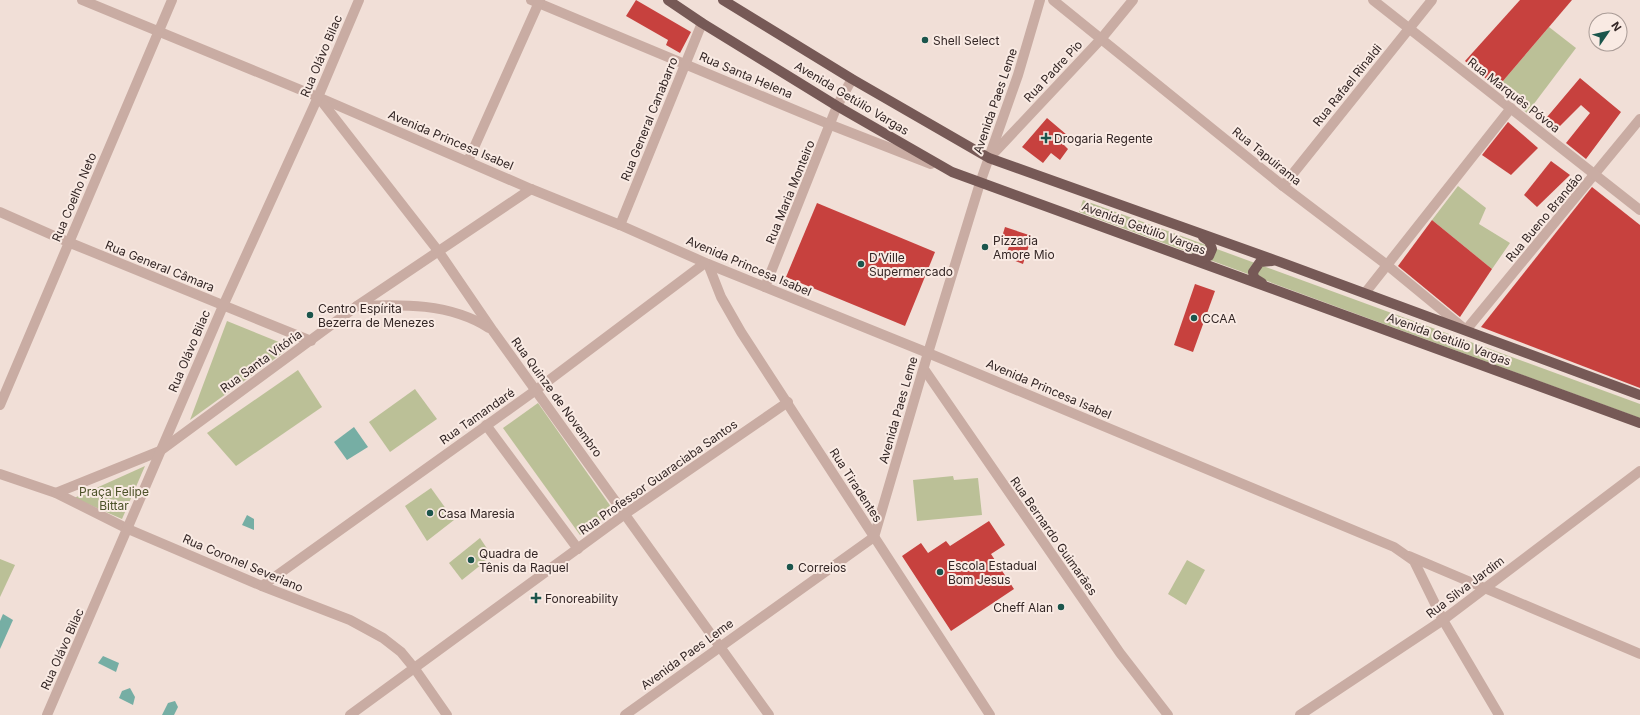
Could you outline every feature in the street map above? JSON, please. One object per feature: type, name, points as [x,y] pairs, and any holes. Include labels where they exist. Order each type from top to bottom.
[{"type":"main road","name":"Avenida Getúlio Vargas","points":[[668,0],[702,24],[837,106],[952,172],[1640,423]]},
{"type":"main road","name":"Avenida Getúlio Vargas","points":[[723,0],[852,79],[989,158],[1280,262],[1640,395]]},
{"type":"main road","points":[[1186,257],[1200,259],[1209,256],[1212,249],[1209,241],[1197,233]]},
{"type":"main road","points":[[1269,288],[1254,278],[1253,272],[1260,262],[1267,260],[1280,262]]},
{"type":"street","name":"Avenida Princesa Isabel","points":[[82,0],[159,33],[318,97],[706,263],[928,353],[1394,547],[1408,555],[1438,566],[1485,589],[1640,654]]},
{"type":"street","name":"Rua Coelho Neto","points":[[0,406],[68,242],[172,0]]},
{"type":"street","name":"Rua Olávo Bilac","points":[[47,715],[223,306],[318,97],[360,0]]},
{"type":"street","name":"Avenida Paes Leme","points":[[625,715],[874,536],[980,183],[1018,75],[1040,0]]},
{"type":"street","name":"Rua Tapuirama","points":[[1053,0],[1283,186],[1387,265],[1466,330]]},
{"type":"street","name":"Rua Padre Pio","points":[[989,158],[1101,39],[1133,0]]},
{"type":"street","name":"Rua Marquês Póvoa","points":[[1373,0],[1640,210]]},
{"type":"street","name":"Rua Rafael Rinaldi","points":[[1283,186],[1432,0]]},
{"type":"street","name":"Rua Santa Helena","points":[[537,1],[831,125],[952,172]]},
{"type":"street","points":[[468,161],[537,1]]},
{"type":"street","name":"Rua General Canabarro","points":[[620,225],[702,24]]},
{"type":"street","name":"Rua Maria Monteiro","points":[[765,287],[831,125],[837,106],[852,79]]},
{"type":"street","name":"Rua Quinze de Novembro","points":[[318,97],[439,252],[493,331],[769,715]]},
{"type":"street","points":[[1365,293],[1511,108]]},
{"type":"street","name":"Rua Bueno Brandão","points":[[1466,330],[1640,119]]},
{"type":"street","name":"Rua Santa Vitória","points":[[56,493],[160,451],[357,306],[531,189]]},
{"type":"street","name":"Rua General Câmara","points":[[0,212],[68,242],[311,341]]},
{"type":"street","name":"Rua Tamandaré","points":[[262,586],[536,390],[706,263]]},
{"type":"street","name":"Rua Tiradentes","points":[[706,263],[721,297],[741,332],[788,402],[990,715]]},
{"type":"street","points":[[357,306],[413,306],[445,310],[475,320],[493,331]]},
{"type":"street","name":"Rua Bernardo Guimarães","points":[[924,369],[1116,647],[1168,715]]},
{"type":"street","name":"Rua Professor Guaraciaba Santos","points":[[350,715],[625,514],[788,402]]},
{"type":"street","points":[[486,425],[578,549]]},
{"type":"street","name":"Rua Silva Jardim","points":[[1300,715],[1443,620],[1640,471]]},
{"type":"street","name":"Rua Coronel Severiano","points":[[0,474],[56,493],[128,529],[262,586],[350,620],[384,638],[401,652],[415,668],[447,715]]},
{"type":"street","name":"Avenida Princesa Isabel","points":[[1408,555],[1420,571],[1443,620],[1499,715]]},
{"type":"green space","points":[[1549,27],[1576,48],[1527,113],[1497,88]]},
{"type":"green space","points":[[1458,186],[1486,208],[1479,224],[1510,243],[1492,269],[1432,220]]},
{"type":"green space","points":[[1083,200],[1640,404],[1640,418],[1079,212]]},
{"type":"green space","points":[[227,321],[291,347],[190,420]]},
{"type":"green space","points":[[298,370],[322,407],[236,466],[207,433]]},
{"type":"green space","points":[[415,389],[437,419],[390,452],[369,422]]},
{"type":"green space","points":[[538,403],[614,511],[580,535],[503,428]]},
{"type":"green space","name":"Praça Felipe Bittar","points":[[145,466],[122,519],[74,498]]},
{"type":"green space","points":[[953,476],[954,480],[978,478],[982,515],[917,521],[913,480]]},
{"type":"green space","name":"Casa Maresia","points":[[431,488],[454,520],[427,541],[405,506]]},
{"type":"green space","name":"Quadra de Tênis da Raquel","points":[[480,538],[492,556],[462,580],[449,563]]},
{"type":"green space","points":[[0,559],[15,565],[0,597]]},
{"type":"green space","points":[[1187,560],[1205,570],[1186,605],[1168,594]]},
{"type":"water","points":[[354,427],[368,447],[347,460],[334,442]]},
{"type":"water","points":[[247,515],[254,519],[254,530],[242,525]]},
{"type":"water","points":[[3,614],[13,620],[0,649],[0,621]]},
{"type":"water","points":[[103,656],[119,663],[116,672],[98,663]]},
{"type":"water","points":[[130,688],[135,697],[133,705],[119,698],[122,691]]},
{"type":"water","points":[[175,701],[178,707],[174,715],[162,715],[168,703]]},
{"type":"building","points":[[636,0],[691,32],[680,53],[666,45],[668,40],[626,16]]},
{"type":"building","points":[[1520,0],[1572,0],[1497,88],[1465,61]]},
{"type":"building","points":[[1580,78],[1621,112],[1586,159],[1566,143],[1590,113],[1581,105],[1554,132],[1542,123]]},
{"type":"building","name":"Drogaria Regente","points":[[1047,118],[1067,135],[1061,142],[1068,149],[1060,160],[1051,153],[1043,163],[1022,147]]},
{"type":"building","points":[[1508,122],[1538,148],[1511,175],[1482,155]]},
{"type":"building","points":[[1551,161],[1570,175],[1537,207],[1524,195]]},
{"type":"building","points":[[1592,187],[1640,225],[1640,388],[1481,327]]},
{"type":"building","name":"D’Ville Supermercado","points":[[817,203],[935,252],[905,326],[786,277]]},
{"type":"building","points":[[1432,220],[1492,269],[1460,317],[1398,266]]},
{"type":"building","points":[[1005,227],[1032,236],[1023,264],[1005,257],[1010,244],[1001,240]]},
{"type":"building","name":"CCAA","points":[[1195,284],[1215,291],[1193,352],[1174,345]]},
{"type":"building","name":"Escola Estadual Bom Jesus","points":[[989,521],[1005,545],[991,554],[1014,589],[951,631],[902,556],[921,543],[928,553],[946,541],[950,546]]},
{"type":"place","name":"Shell Select","points":[[925,40]]},
{"type":"place","name":"Drogaria Regente","points":[[1046,138]]},
{"type":"place","name":"Pizzaria Amore Mio","points":[[985,247]]},
{"type":"place","name":"D’Ville Supermercado","points":[[861,264]]},
{"type":"place","name":"Centro Espírita Bezerra de Menezes","points":[[310,315]]},
{"type":"place","name":"CCAA","points":[[1194,318]]},
{"type":"place","name":"Casa Maresia","points":[[430,513]]},
{"type":"place","name":"Quadra de Tênis da Raquel","points":[[471,560]]},
{"type":"place","name":"Correios","points":[[790,567]]},
{"type":"place","name":"Escola Estadual Bom Jesus","points":[[940,572]]},
{"type":"place","name":"Fonoreability","points":[[536,598]]},
{"type":"place","name":"Cheff Alan","points":[[1061,607]]}]
